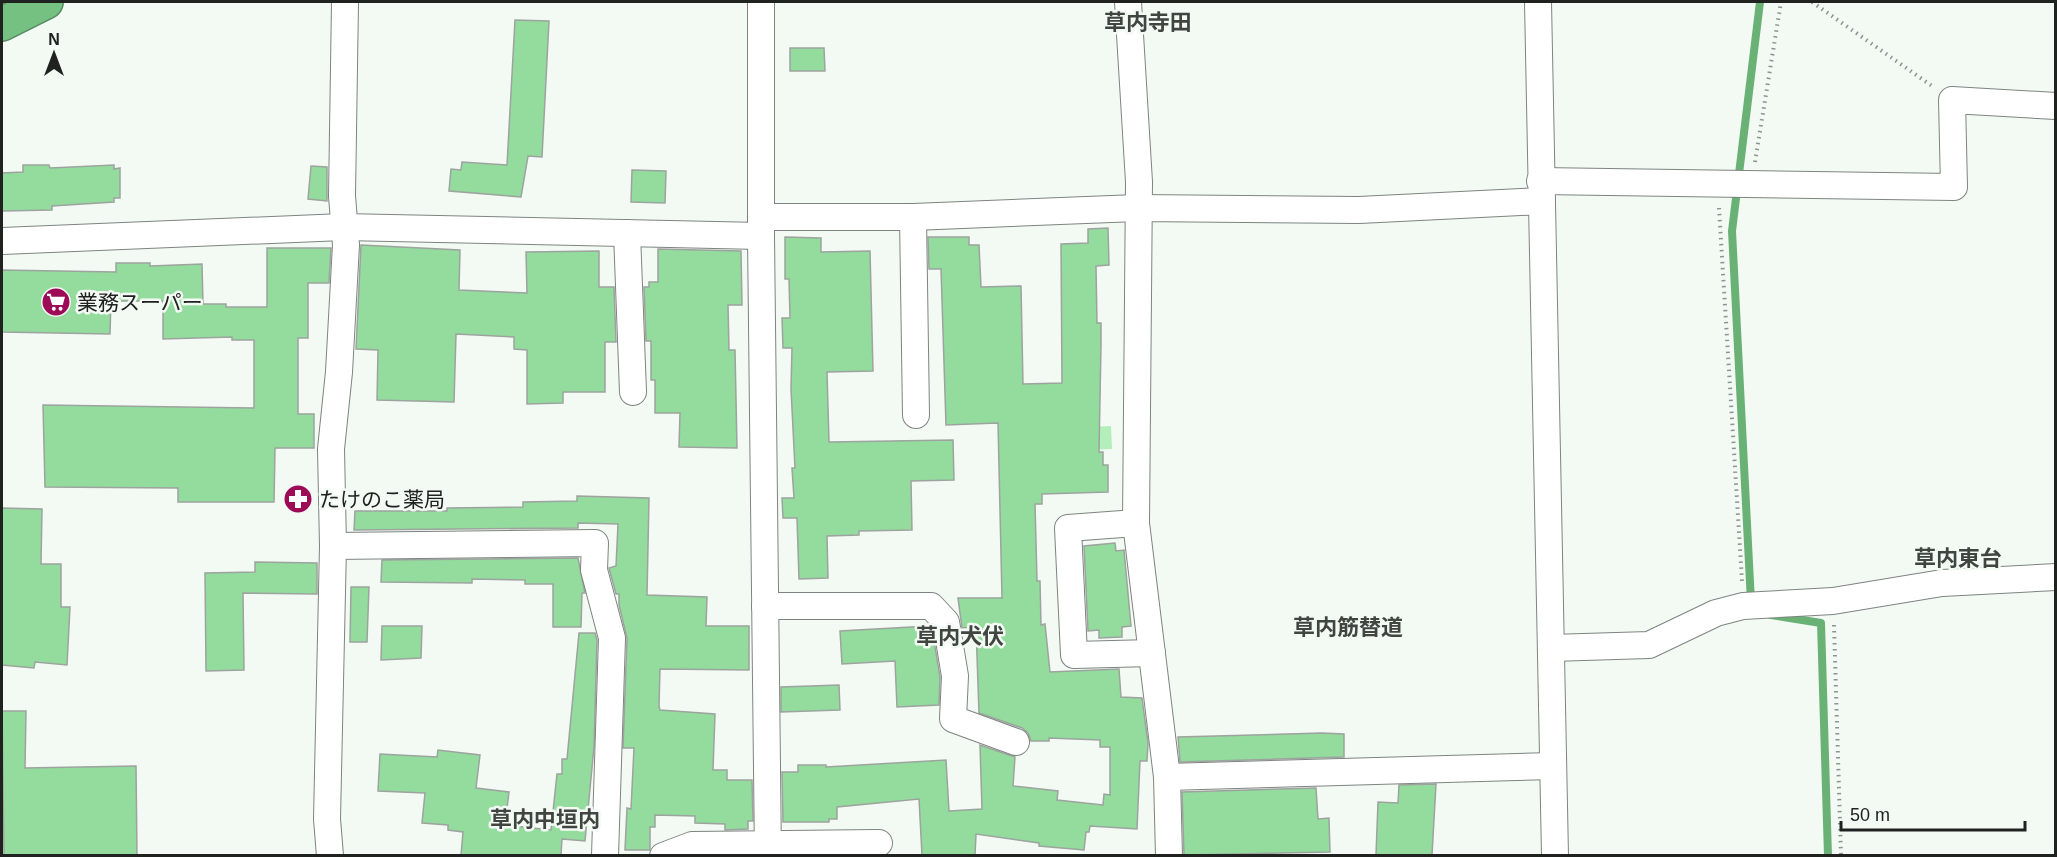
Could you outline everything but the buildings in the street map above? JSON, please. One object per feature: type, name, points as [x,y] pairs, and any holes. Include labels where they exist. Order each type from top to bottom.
[{"type":"highway","points":[[2,24],[46,2]]},
{"type":"street","points":[[330,855],[327,819],[333,546],[331,449],[339,372],[346,245],[344,227],[345,2]]},
{"type":"street","points":[[761,2],[761,226],[768,849]]},
{"type":"street","points":[[1128,2],[1139,182],[1136,523],[1167,777],[1169,855]]},
{"type":"street","points":[[1538,2],[1555,855]]},
{"type":"street","points":[[2,241],[344,227],[627,233],[913,217],[1137,208],[1359,210],[1541,191],[1718,183],[1954,187],[1952,100],[2055,106]]},
{"type":"street","points":[[913,217],[916,415]]},
{"type":"street","points":[[627,233],[633,392]]},
{"type":"street","points":[[1136,523],[1068,528],[1074,655],[1152,653]]},
{"type":"street","points":[[333,546],[595,543],[594,570],[612,638],[605,855]]},
{"type":"street","points":[[1551,648],[1649,645],[1716,613],[1743,606],[1833,601],[1941,583],[2055,577]]},
{"type":"street","points":[[765,606],[931,606],[946,622],[955,676],[953,719],[1016,742]]},
{"type":"street","points":[[1167,777],[1552,766]]},
{"type":"street","points":[[663,855],[692,845],[768,849],[879,843]]},
{"type":"path","points":[[1752,183],[1781,2]]},
{"type":"path","points":[[1812,2],[1952,100]]},
{"type":"path","points":[[1718,183],[1743,606]]},
{"type":"path","points":[[1833,601],[1841,855]]},
{"type":"green space","points":[[1111,426],[1112,449],[1044,452],[1043,429]]},
{"type":"waterway","points":[[1751,602],[1732,231],[1760,2]]},
{"type":"waterway","points":[[1771,615],[1821,623],[1828,856]]},
{"type":"place","name":"業務スーパー","points":[[56,302]]},
{"type":"place","name":"たけのこ薬局","points":[[298,499]]},
{"type":"district","name":"草内寺田","points":[[1148,22]]},
{"type":"district","name":"草内東台","points":[[1958,558]]},
{"type":"district","name":"草内筋替道","points":[[1348,627]]},
{"type":"district","name":"草内犬伏","points":[[960,636]]},
{"type":"district","name":"草内中垣内","points":[[545,819]]}]
